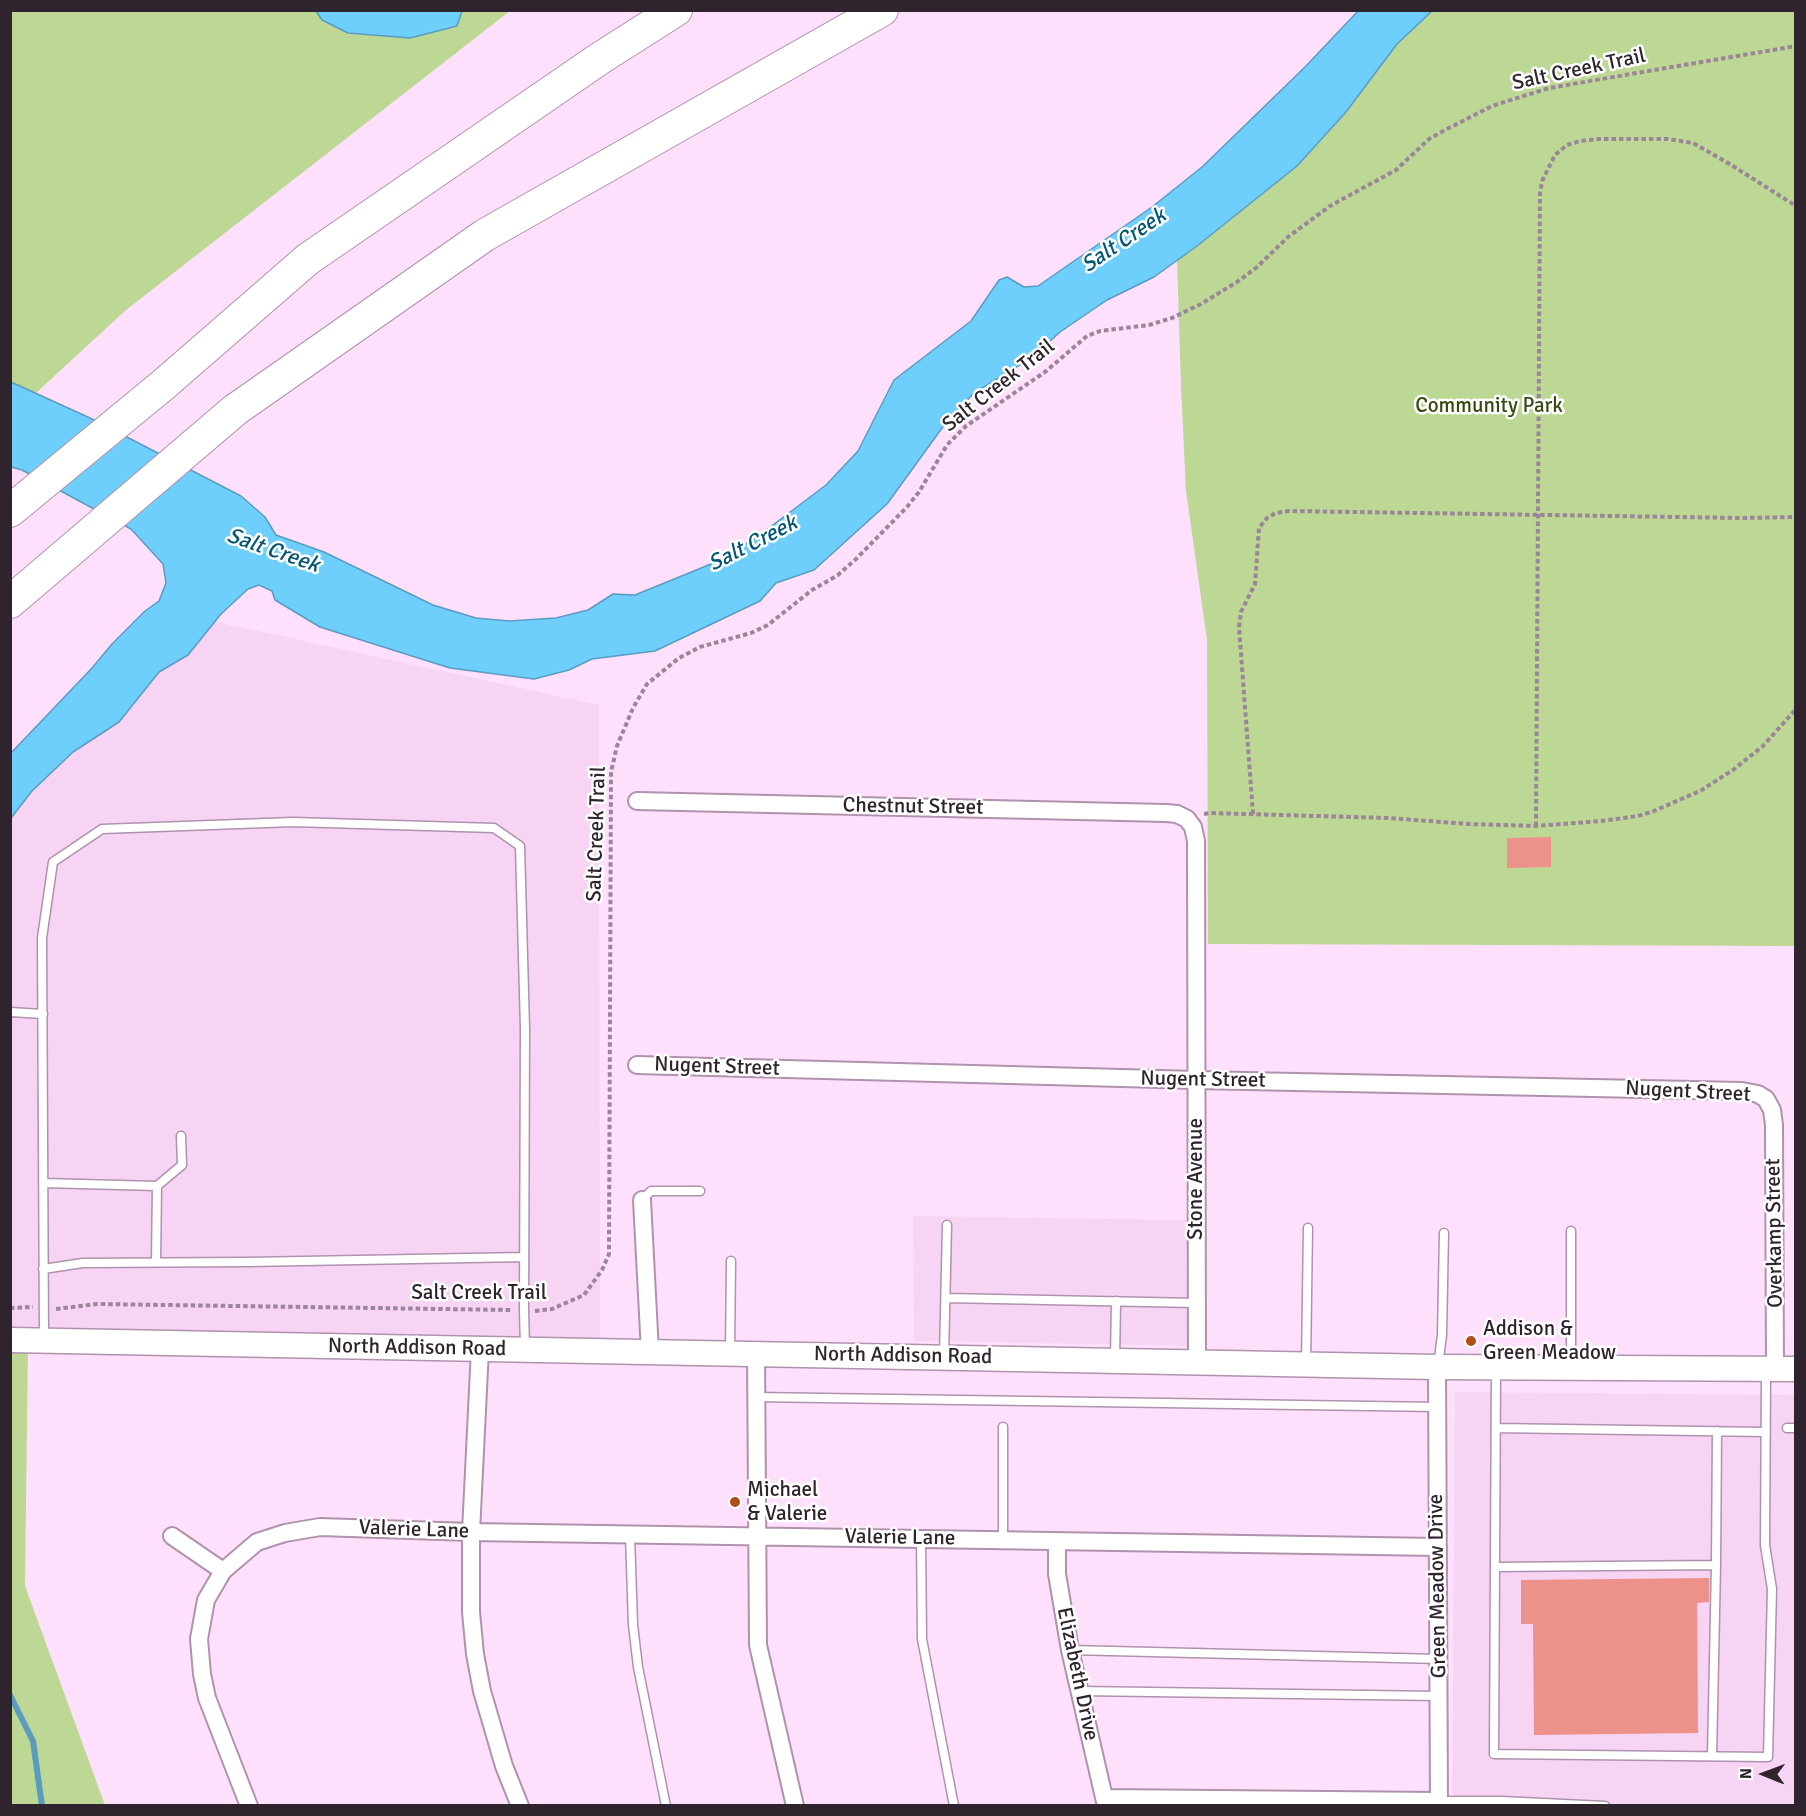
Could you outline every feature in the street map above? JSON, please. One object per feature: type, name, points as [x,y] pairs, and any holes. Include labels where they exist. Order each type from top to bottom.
[{"type":"highway","points":[[10,512],[163,385],[308,259],[599,58],[676,10]]},
{"type":"highway","points":[[16,598],[235,410],[485,235],[882,10]]},
{"type":"street","name":"Chestnut Street","points":[[637,801],[1166,813],[1177,814],[1187,819]]},
{"type":"street","name":"Stone Avenue","points":[[1187,819],[1193,827],[1196,841],[1197,1362]]},
{"type":"street","name":"Nugent Street","points":[[637,1065],[1196,1080],[1742,1091],[1758,1094],[1766,1099]]},
{"type":"street","name":"Overkamp Street","points":[[1766,1099],[1772,1110],[1774,1125],[1779,1368]]},
{"type":"street","points":[[642,1200],[650,1352]]},
{"type":"street","name":"North Addison Road","points":[[10,1340],[1115,1361],[1571,1368],[1779,1368]]},
{"type":"street","points":[[480,1349],[471,1532],[471,1612],[475,1654],[482,1691],[504,1766],[520,1806]]},
{"type":"street","points":[[756,1353],[758,1645],[795,1806]]},
{"type":"street","name":"Green Meadow Drive","points":[[1437,1366],[1439,1803]]},
{"type":"street","name":"Valerie Lane","points":[[223,1571],[257,1542],[285,1533],[320,1527],[471,1532],[1437,1547]]},
{"type":"street","points":[[172,1536],[223,1571],[207,1600],[200,1639],[202,1674],[207,1698],[249,1806]]},
{"type":"street","name":"Elizabeth Drive","points":[[1057,1542],[1057,1574],[1070,1650],[1105,1802]]},
{"type":"street","points":[[1105,1802],[1439,1803]]},
{"type":"lane","points":[[44,1341],[42,938],[53,861],[102,829],[293,822],[494,828],[520,846],[525,1029],[525,1350]]},
{"type":"lane","points":[[10,1012],[43,1014]]},
{"type":"lane","points":[[43,1183],[157,1186],[182,1165],[181,1136]]},
{"type":"lane","points":[[156,1263],[157,1186]]},
{"type":"lane","points":[[642,1200],[651,1191],[700,1191]]},
{"type":"lane","points":[[944,1357],[947,1226]]},
{"type":"lane","points":[[1306,1364],[1308,1228]]},
{"type":"lane","points":[[1571,1231],[1571,1368]]},
{"type":"lane","points":[[1437,1366],[1442,1335],[1444,1233]]},
{"type":"lane","points":[[43,1269],[83,1263],[524,1257]]},
{"type":"lane","points":[[730,1353],[731,1261]]},
{"type":"lane","points":[[946,1298],[1196,1303]]},
{"type":"lane","points":[[1115,1361],[1116,1301]]},
{"type":"lane","points":[[1496,1367],[1494,1754],[1768,1757],[1772,1589],[1765,1545],[1766,1432],[1779,1368]]},
{"type":"lane","points":[[755,1397],[1437,1407]]},
{"type":"lane","points":[[1003,1427],[1003,1539]]},
{"type":"lane","points":[[1496,1428],[1766,1432]]},
{"type":"lane","points":[[1712,1756],[1718,1431]]},
{"type":"lane","points":[[630,1534],[633,1625],[638,1667],[666,1806]]},
{"type":"lane","points":[[921,1538],[922,1639],[954,1806]]},
{"type":"lane","points":[[1495,1567],[1716,1565]]},
{"type":"lane","points":[[1070,1650],[1439,1659]]},
{"type":"lane","points":[[1079,1691],[1439,1696]]},
{"type":"lane","points":[[1439,1803],[1605,1806]]},
{"type":"path","name":"Salt Creek Trail","points":[[10,1308],[62,1310],[98,1304],[534,1311],[552,1309],[584,1295],[602,1270],[609,1254],[611,772],[617,746],[633,708],[647,684],[679,658],[700,646],[751,633],[768,625],[812,590],[837,575],[907,507],[919,492],[947,445],[966,426],[1045,372],[1087,336],[1100,331],[1149,325],[1172,318],[1201,304],[1257,267],[1288,237],[1330,206],[1396,170],[1429,140],[1445,130],[1492,106],[1550,88],[1796,46]]},
{"type":"path","points":[[1536,826],[1540,191],[1543,179],[1555,154],[1567,145],[1599,139],[1668,139],[1693,143],[1728,162],[1796,206]]},
{"type":"path","points":[[1253,814],[1239,627],[1241,612],[1255,584],[1259,528],[1267,518],[1276,513],[1289,511],[1796,517]]},
{"type":"path","points":[[1187,819],[1210,813],[1388,818],[1536,826],[1638,816],[1700,791],[1733,770],[1763,746],[1796,709]]},
{"type":"shaded area","points":[[207,620],[599,705],[600,1340],[11,1329],[11,805]]},
{"type":"shaded area","points":[[913,1216],[1191,1220],[1203,1346],[914,1341]]},
{"type":"shaded area","points":[[1455,1392],[1795,1395],[1795,1805],[1452,1806]]},
{"type":"green space","points":[[11,11],[510,11],[126,310],[11,416]]},
{"type":"green space","name":"Community Park","points":[[1432,11],[1795,11],[1795,946],[1208,944],[1207,640],[1186,491],[1177,258],[1197,246],[1297,166],[1346,112],[1397,44]]},
{"type":"green space","points":[[11,1344],[28,1344],[25,1586],[105,1805],[11,1806]]},
{"type":"water","points":[[316,11],[462,11],[457,26],[410,38],[348,33],[322,20]]},
{"type":"water","name":"Salt Creek","points":[[1358,11],[1432,11],[1397,44],[1346,112],[1297,166],[1197,246],[1154,277],[1107,300],[1060,332],[1034,356],[973,394],[945,424],[887,504],[814,570],[776,583],[760,601],[655,651],[592,659],[569,670],[534,679],[450,668],[320,627],[275,600],[272,591],[259,585],[248,589],[221,614],[188,655],[159,672],[119,722],[73,752],[32,791],[11,818],[11,753],[112,644],[145,611],[159,601],[166,583],[163,564],[131,529],[22,470],[11,467],[11,382],[90,418],[241,496],[265,517],[276,535],[324,552],[433,605],[476,618],[509,621],[556,618],[588,610],[613,594],[635,595],[711,564],[757,537],[826,485],[858,451],[894,380],[971,321],[999,280],[1007,277],[1024,287],[1038,286],[1152,207],[1202,167],[1305,67]]},
{"type":"building","points":[[1551,837],[1551,867],[1507,868],[1507,838]]},
{"type":"building","points":[[1709,1578],[1709,1602],[1697,1603],[1698,1733],[1534,1735],[1533,1624],[1521,1624],[1521,1580]]},
{"type":"waterway","points":[[10,1695],[33,1741],[42,1806]]},
{"type":"place","name":"Addison & Green Meadow","points":[[1471,1341]]},
{"type":"place","name":"Michael & Valerie","points":[[735,1502]]}]
